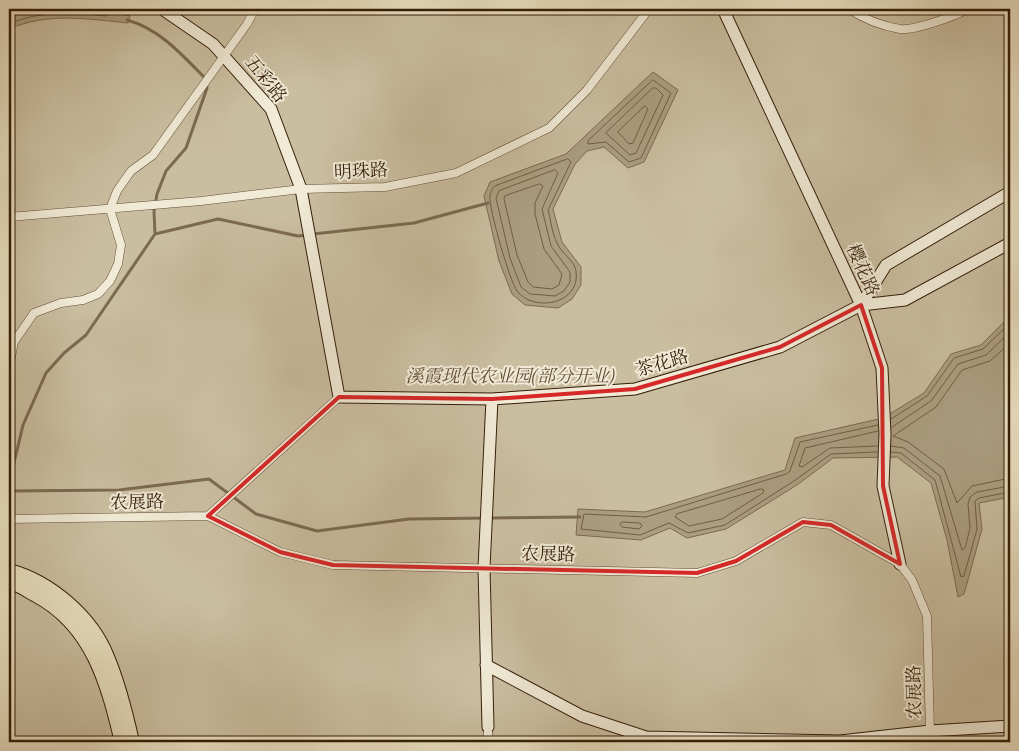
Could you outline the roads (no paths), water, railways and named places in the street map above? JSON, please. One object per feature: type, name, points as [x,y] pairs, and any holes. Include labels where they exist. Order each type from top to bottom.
[{"type":"highway","points":[[9,571],[20,574],[58,595],[85,621],[107,656],[126,739]]},
{"type":"highway","points":[[9,582],[52,603],[78,627],[98,660],[126,739]]},
{"type":"street","name":"五彩路","points":[[162,9],[213,44],[271,109],[301,189],[339,397]]},
{"type":"street","points":[[9,366],[14,342],[34,313],[61,303],[83,300],[98,294],[110,281],[118,264],[121,245],[110,209],[118,191],[131,171],[153,154],[247,24],[255,9]]},
{"type":"street","name":"明珠路","points":[[9,217],[162,205],[301,189],[385,187],[456,173],[549,128],[587,90],[649,9]]},
{"type":"street","name":"樱花路","points":[[723,9],[861,305],[882,368],[885,434],[883,486],[900,564]]},
{"type":"street","points":[[849,9],[864,19],[902,29],[954,17],[968,9]]},
{"type":"street","points":[[861,305],[886,265],[1010,192]]},
{"type":"street","points":[[861,305],[905,300],[1010,243]]},
{"type":"street","name":"茶花路","points":[[339,397],[492,399],[635,389],[780,348],[861,305]]},
{"type":"street","points":[[208,516],[339,397]]},
{"type":"street","points":[[488,742],[484,568],[492,399]]},
{"type":"street","name":"农展路","points":[[9,519],[208,516],[280,552],[333,565],[697,573],[736,561],[804,522],[831,525],[900,564],[912,580],[927,616],[930,731]]},
{"type":"street","points":[[486,665],[582,716],[646,737],[840,741],[930,731],[1010,726]]},
{"type":"water","points":[[9,9],[110,9],[115,13],[130,16],[128,23],[68,18],[38,20],[9,29]]},
{"type":"water","points":[[653,72],[678,90],[644,162],[628,168],[604,147],[587,151],[575,164],[553,209],[562,242],[581,267],[581,285],[572,299],[558,308],[525,305],[512,294],[499,261],[484,196],[490,182],[566,154]]},
{"type":"water","points":[[1010,316],[1010,497],[979,503],[982,529],[964,594],[958,597],[947,540],[931,483],[897,457],[833,458],[797,485],[726,529],[687,538],[670,528],[641,540],[576,535],[578,509],[645,512],[785,470],[795,438],[883,418],[924,393],[951,354],[981,345]]},
{"type":"waterway","points":[[9,484],[23,425],[46,373],[64,353],[86,335],[155,234],[154,211],[157,194],[166,171],[186,148],[207,88],[206,79],[170,44],[150,30],[127,20]]},
{"type":"waterway","points":[[313,234],[414,223],[488,203]]},
{"type":"waterway","points":[[155,234],[218,219],[298,236],[306,235]]},
{"type":"waterway","points":[[9,491],[119,490],[209,479],[256,514],[317,531],[409,519],[580,517]]},
{"type":"park label","name":"溪霞现代农业园(部分开业)","points":[[510,376]]}]
